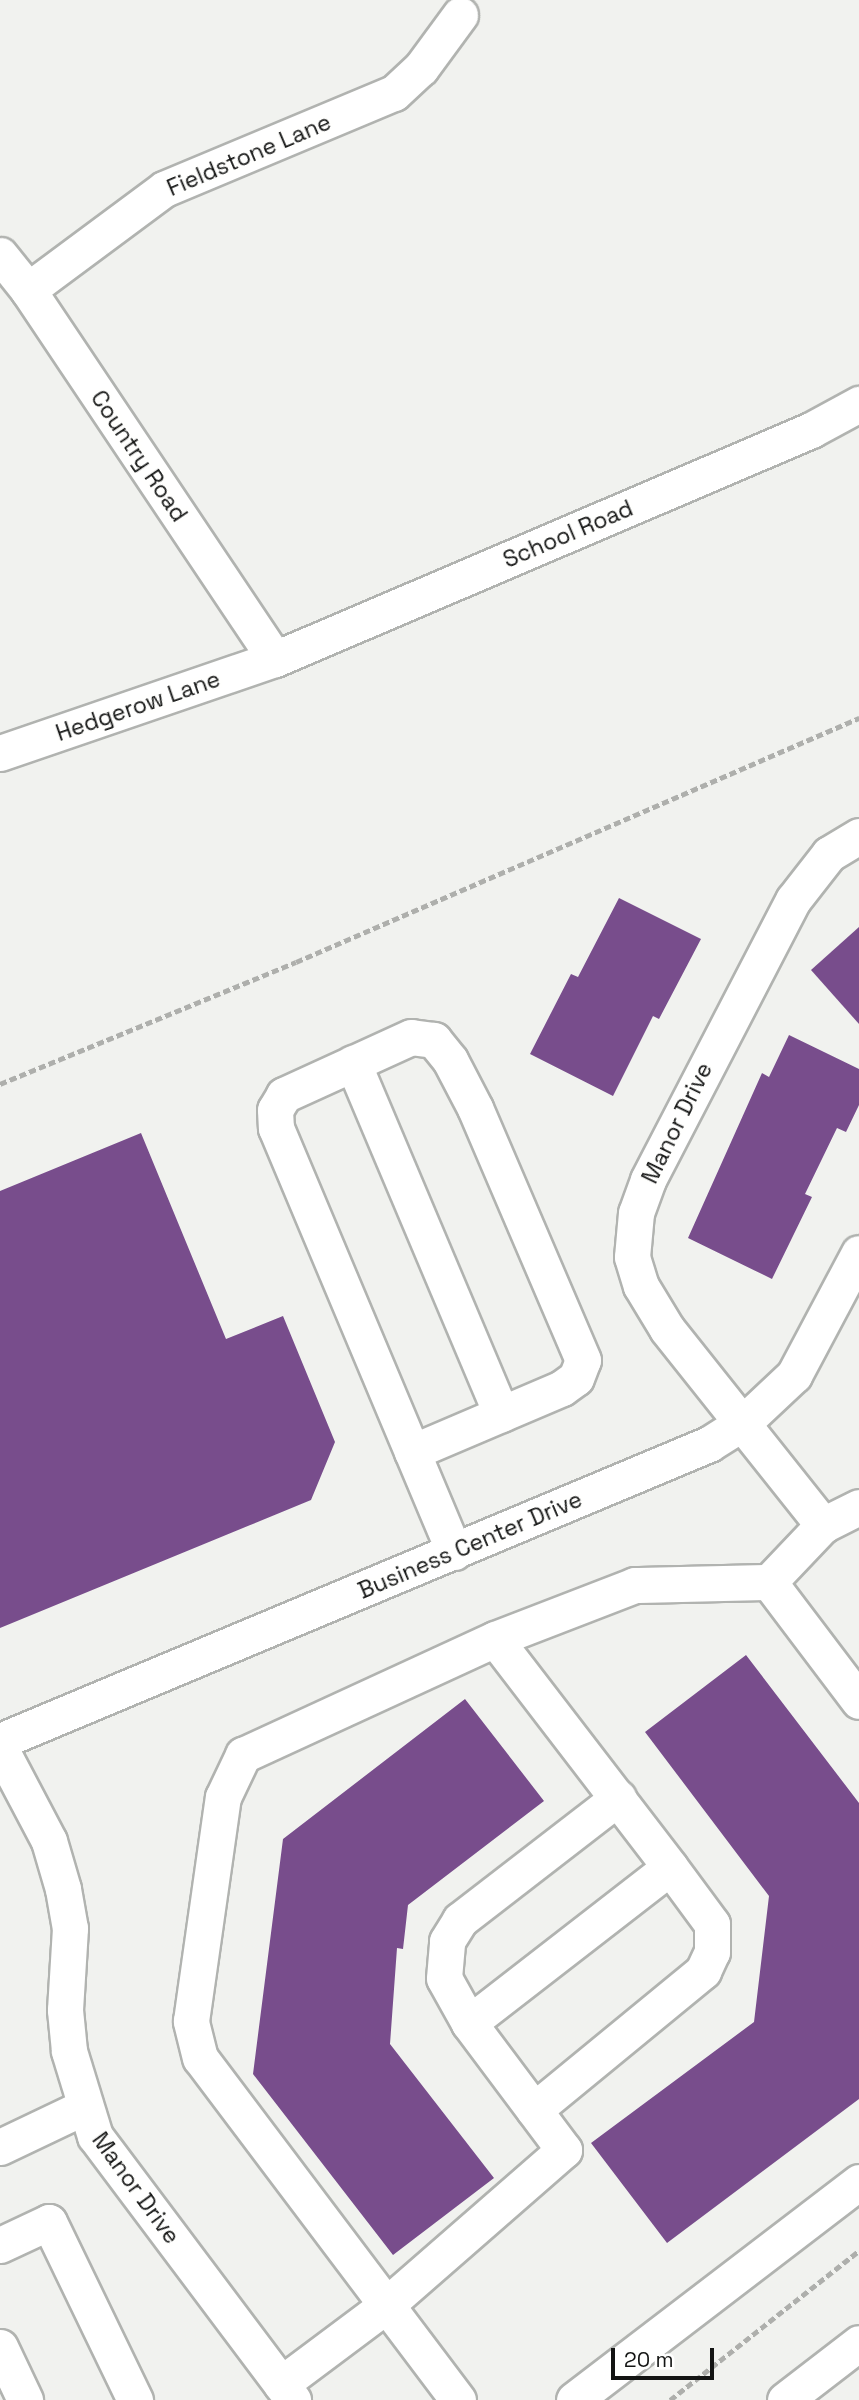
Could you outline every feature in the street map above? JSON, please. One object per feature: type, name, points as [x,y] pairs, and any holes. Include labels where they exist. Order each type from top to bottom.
[{"type":"street","name":"Fieldstone Lane","points":[[28,290],[164,189],[394,93],[421,68],[460,15]]},
{"type":"street","name":"Country Road","points":[[0,255],[28,290],[275,659]]},
{"type":"street","name":"School Road","points":[[275,659],[811,430],[859,404]]},
{"type":"street","name":"Hedgerow Lane","points":[[0,753],[275,659]]},
{"type":"street","name":"Manor Drive","points":[[823,1525],[744,1422],[702,1377],[640,1286],[632,1257],[636,1213],[675,1122],[793,900],[830,854],[859,836]]},
{"type":"street","points":[[412,1452],[576,1378],[583,1360],[475,1108],[435,1040],[411,1037],[284,1095],[275,1110],[276,1128],[412,1452],[454,1552]]},
{"type":"street","points":[[353,1063],[501,1414]]},
{"type":"street","name":"Business Center Drive","points":[[0,1741],[682,1457],[744,1422],[794,1376],[859,1253]]},
{"type":"street","points":[[458,2400],[384,2307],[200,2058],[191,2021],[223,1797],[243,1755],[495,1639],[635,1585],[769,1582],[823,1525],[859,1507]]},
{"type":"street","points":[[769,1582],[859,1701]]},
{"type":"street","points":[[495,1639],[712,1924],[712,1952],[703,1971],[534,2110]]},
{"type":"street","name":"Manor Drive","points":[[0,1748],[49,1841],[63,1889],[71,1928],[68,2037],[95,2136],[287,2392]]},
{"type":"street","points":[[287,2392],[564,2150],[469,2023],[444,1978],[447,1941],[460,1920],[618,1798]]},
{"type":"street","points":[[469,2023],[670,1867]]},
{"type":"street","points":[[0,2147],[85,2107]]},
{"type":"street","points":[[574,2400],[859,2182]]},
{"type":"street","points":[[0,2245],[48,2222],[135,2400]]},
{"type":"street","points":[[785,2400],[859,2343]]},
{"type":"street","points":[[0,2347],[25,2400]]},
{"type":"path","points":[[0,1084],[296,962],[859,718]]},
{"type":"path","points":[[670,2400],[859,2251]]},
{"type":"building","points":[[619,898],[701,939],[659,1019],[653,1016],[613,1096],[530,1054],[571,974],[578,977]]},
{"type":"building","points":[[859,927],[859,1024],[811,970]]},
{"type":"building","points":[[789,1035],[859,1069],[859,1105],[846,1132],[837,1128],[805,1194],[812,1197],[772,1279],[688,1238],[762,1073],[769,1077]]},
{"type":"building","points":[[141,1133],[226,1339],[283,1316],[335,1442],[311,1500],[0,1628],[0,1191]]},
{"type":"building","points":[[746,1655],[859,1803],[859,2099],[667,2243],[591,2143],[754,2022],[769,1896],[645,1732]]},
{"type":"building","points":[[465,1699],[544,1801],[408,1905],[403,1949],[397,1948],[390,2044],[494,2178],[393,2255],[253,2074],[283,1839]]}]
